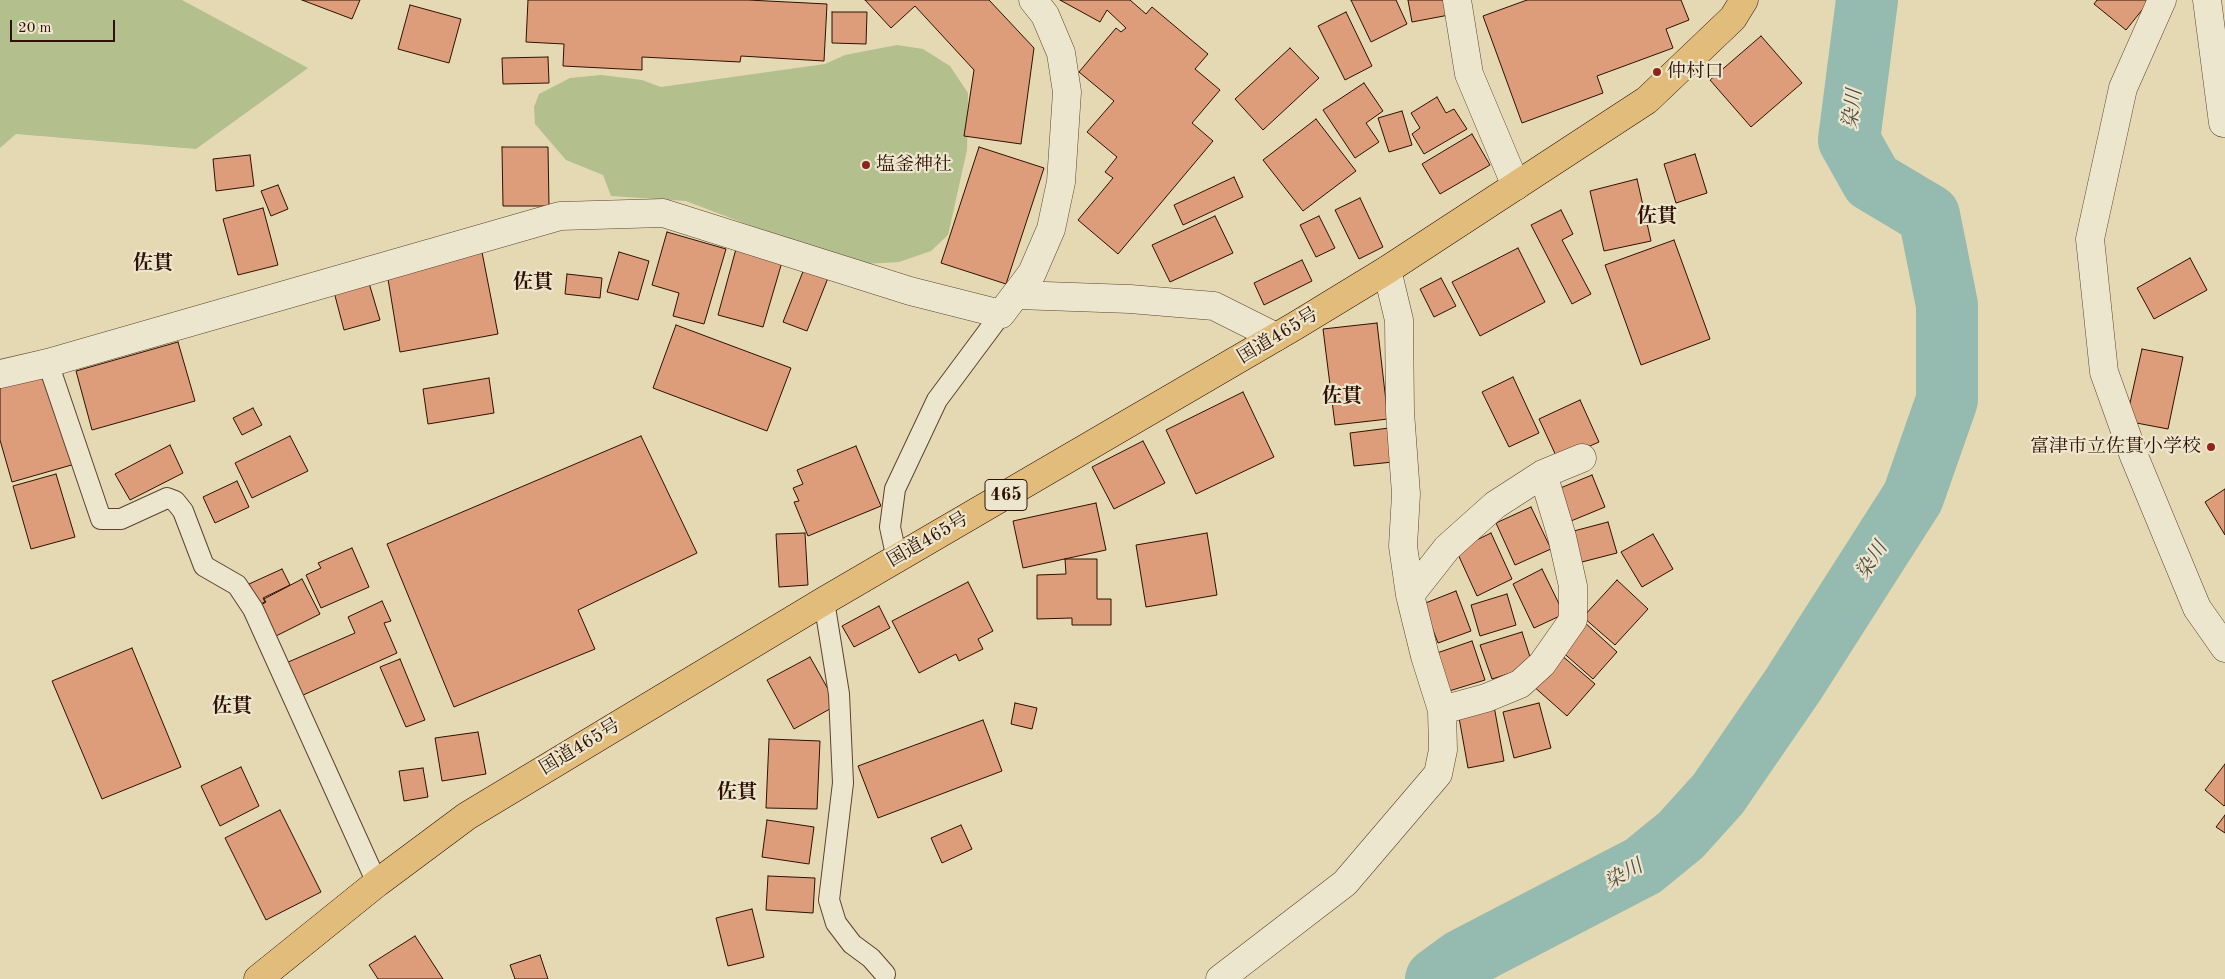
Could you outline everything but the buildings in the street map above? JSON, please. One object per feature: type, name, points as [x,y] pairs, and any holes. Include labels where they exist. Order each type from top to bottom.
[{"type":"highway","name":"国道465号","points":[[258,979],[377,884],[467,816],[824,601],[1276,337],[1387,270],[1647,100],[1733,18],[1744,0]]},
{"type":"street","points":[[1009,305],[1032,273],[1051,229],[1061,182],[1067,92],[1062,53],[1045,15],[1033,0]]},
{"type":"street","points":[[1458,0],[1469,74],[1516,186]]},
{"type":"street","points":[[2162,0],[2123,88],[2090,239],[2104,372],[2134,456],[2198,608],[2225,648]]},
{"type":"street","points":[[2208,0],[2223,123]]},
{"type":"street","points":[[0,374],[48,363],[560,216],[663,213],[910,291],[1009,305],[1130,299],[1214,306],[1276,337]]},
{"type":"street","points":[[1220,979],[1345,883],[1438,774],[1443,750],[1442,710],[1425,656],[1410,595],[1403,546],[1406,494],[1400,412],[1399,320],[1387,270]]},
{"type":"street","points":[[1410,595],[1447,548],[1495,504],[1542,474],[1582,458]]},
{"type":"street","points":[[1442,710],[1486,698],[1520,684],[1542,664],[1573,620],[1573,586],[1562,537],[1542,474]]},
{"type":"lane","points":[[897,559],[890,526],[895,489],[937,400],[1009,305]]},
{"type":"lane","points":[[48,363],[101,519],[121,519],[167,498],[176,502],[183,511],[204,566],[237,585],[253,609],[377,884]]},
{"type":"lane","points":[[824,601],[839,694],[843,783],[829,900],[836,923],[852,944],[871,958],[885,974]]},
{"type":"green space","points":[[0,0],[182,0],[308,68],[196,149],[16,134],[0,148]]},
{"type":"green space","points":[[897,45],[923,49],[950,66],[968,93],[967,150],[948,235],[931,251],[899,262],[863,264],[767,232],[686,201],[611,196],[603,175],[566,160],[535,124],[534,107],[539,94],[570,78],[601,75],[642,80],[661,87],[825,64],[845,55]]},
{"type":"waterway","name":"染川","points":[[1436,979],[1462,960],[1643,866],[1681,835],[1718,794],[1793,685],[1913,497],[1947,400],[1947,305],[1929,215],[1872,181],[1849,140],[1867,0]]},
{"type":"place","name":"仲村口","points":[[1657,72]]},
{"type":"place","name":"塩釜神社","points":[[866,165]]},
{"type":"place","name":"富津市立佐貫小学校","points":[[2211,447]]},
{"type":"district","name":"佐貫","points":[[1657,217]]},
{"type":"district","name":"佐貫","points":[[153,264]]},
{"type":"district","name":"佐貫","points":[[533,283]]},
{"type":"district","name":"佐貫","points":[[1342,397]]},
{"type":"district","name":"佐貫","points":[[232,707]]},
{"type":"district","name":"佐貫","points":[[737,793]]}]
